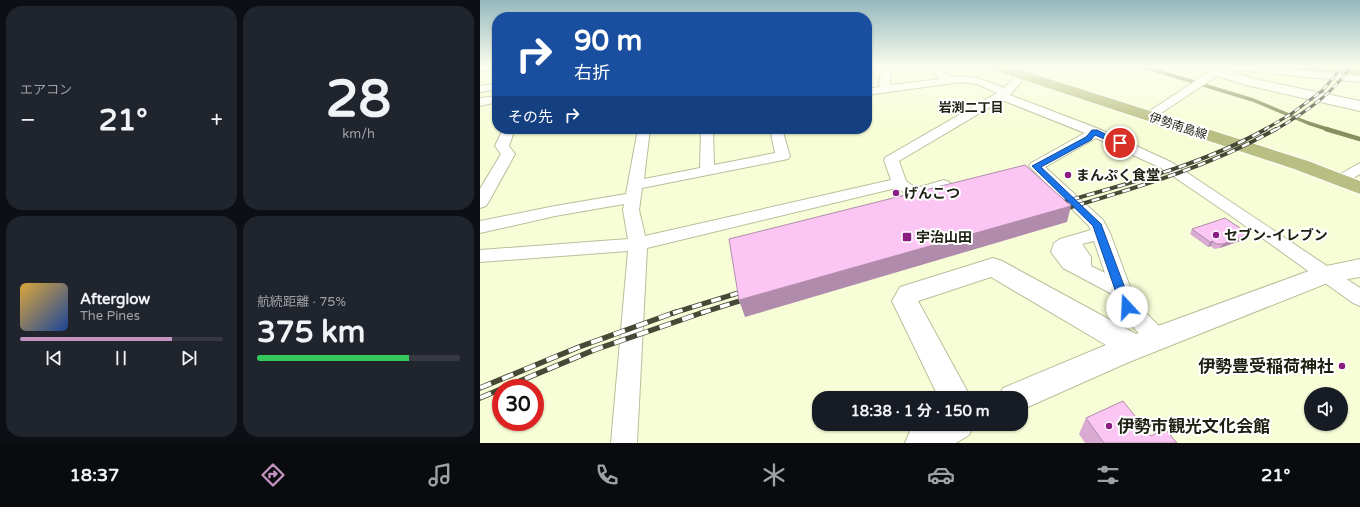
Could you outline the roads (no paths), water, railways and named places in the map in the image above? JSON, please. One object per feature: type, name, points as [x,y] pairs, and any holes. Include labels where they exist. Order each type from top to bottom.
[{"type":"main road","name":"伊勢南島線","points":[[1065,87],[1148,116],[1301,165],[1360,188]]},
{"type":"street","points":[[872,91],[903,87]]},
{"type":"street","points":[[989,87],[1004,95],[1094,132],[1166,165],[1236,211],[1360,298]]},
{"type":"street","points":[[898,182],[899,179],[891,160],[1004,95],[1012,87]]},
{"type":"street","points":[[1148,116],[1195,87]]},
{"type":"street","points":[[1273,87],[1360,106]]},
{"type":"street","points":[[480,102],[492,100]]},
{"type":"street","points":[[1094,132],[1088,138],[1028,167],[1097,224],[1127,307],[1146,342]]},
{"type":"street","points":[[480,202],[508,154],[502,146],[507,134]]},
{"type":"street","points":[[624,443],[638,244],[632,210],[643,134]]},
{"type":"street","points":[[707,134],[708,171]]},
{"type":"street","points":[[480,227],[555,211],[708,171],[783,156],[777,134]]},
{"type":"street","points":[[1340,180],[1360,167]]},
{"type":"street","points":[[480,256],[616,247],[638,244],[898,182],[914,192],[960,182]]},
{"type":"street","points":[[1101,233],[1066,243],[1060,247],[1060,252],[1064,258],[1078,267],[1120,289]]},
{"type":"street","points":[[951,391],[905,301],[909,294],[993,267],[1146,342]]},
{"type":"street","points":[[1028,392],[1146,342],[1326,274],[1360,268]]},
{"type":"street","points":[[922,443],[944,431]]},
{"type":"waterway","points":[[1209,87],[1253,100],[1308,123],[1330,130]]},
{"type":"waterway","points":[[1326,129],[1360,139]]},
{"type":"railway","points":[[1264,130],[1291,114],[1326,87]]},
{"type":"railway","points":[[1275,130],[1307,110],[1334,87]]},
{"type":"railway","points":[[1056,204],[1137,181],[1190,163],[1241,142],[1266,129]]},
{"type":"railway","points":[[1064,209],[1061,210],[1144,185],[1198,166],[1225,155],[1276,129]]},
{"type":"railway","points":[[675,313],[748,290]]},
{"type":"railway","points":[[702,313],[749,298]]},
{"type":"railway","points":[[480,388],[579,347],[675,313]]},
{"type":"railway","points":[[525,379],[594,350],[702,313]]},
{"type":"railway","points":[[480,398],[492,393]]},
{"type":"place","name":"まんぷく食堂","points":[[1068,175]]},
{"type":"place","name":"げんこつ","points":[[896,193]]},
{"type":"place","name":"セブン-イレブン","points":[[1216,235]]},
{"type":"place","name":"宇治山田","points":[[907,237]]},
{"type":"place","name":"伊勢豊受稲荷神社","points":[[1342,366]]},
{"type":"place","name":"伊勢市観光文化会館","points":[[1109,426]]},
{"type":"district","name":"岩渕二丁目","points":[[971,107]]}]
